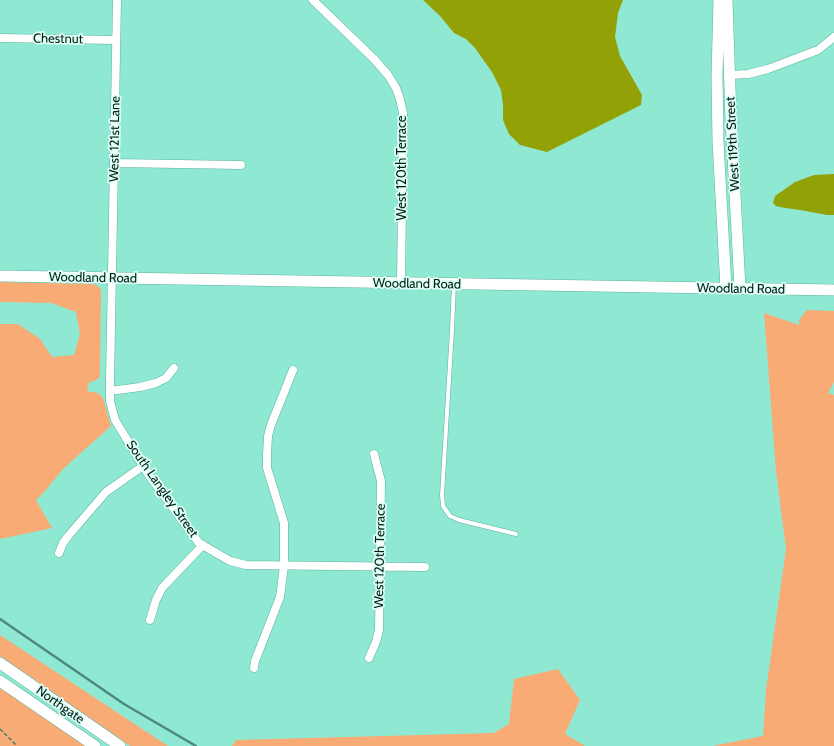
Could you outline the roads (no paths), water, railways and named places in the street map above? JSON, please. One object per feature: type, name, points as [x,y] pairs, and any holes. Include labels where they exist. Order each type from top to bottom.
[{"type":"main road","name":"West 119th Street","points":[[719,0],[717,76],[718,142],[726,288]]},
{"type":"main road","name":"West 119th Street","points":[[727,0],[732,148],[740,288]]},
{"type":"main road","name":"Woodland Road","points":[[0,276],[834,290]]},
{"type":"main road","name":"Northgate","points":[[0,663],[120,746]]},
{"type":"main road","name":"Northgate","points":[[0,681],[95,746]]},
{"type":"street","name":"West 121st Lane","points":[[113,278],[117,0]]},
{"type":"street","name":"West 120th Terrace","points":[[313,0],[374,59],[388,75],[396,88],[400,99],[403,113],[401,283]]},
{"type":"street","points":[[730,75],[748,74],[768,69],[818,50],[834,37]]},
{"type":"street","name":"Chestnut","points":[[0,38],[116,40]]},
{"type":"street","points":[[114,163],[241,165]]},
{"type":"street","name":"South Langley Street","points":[[113,278],[110,401],[115,420],[143,466],[203,545],[230,561],[246,565],[425,567]]},
{"type":"street","points":[[110,391],[156,383],[166,378],[174,368]]},
{"type":"street","points":[[254,668],[255,661],[280,597],[284,566],[284,523],[267,468],[268,436],[293,370]]},
{"type":"street","name":"West 120th Terrace","points":[[369,658],[376,642],[379,630],[381,480],[374,454]]},
{"type":"street","points":[[59,553],[63,543],[69,535],[106,492],[143,466]]},
{"type":"street","points":[[150,620],[156,600],[162,588],[203,545]]},
{"type":"lane","points":[[454,284],[442,495],[443,506],[450,516],[459,520],[516,534]]},
{"type":"railway","points":[[0,619],[124,704],[196,746]]}]
